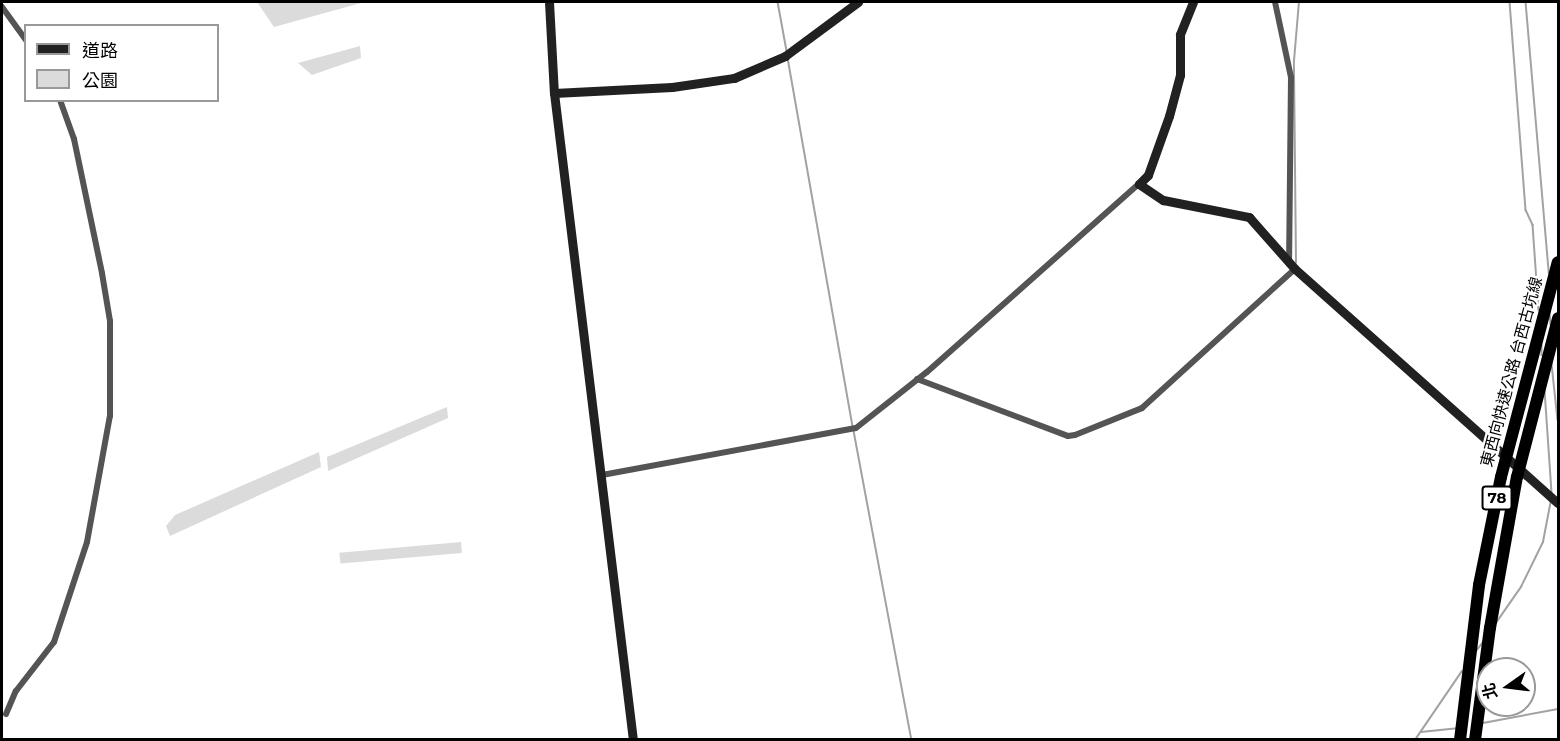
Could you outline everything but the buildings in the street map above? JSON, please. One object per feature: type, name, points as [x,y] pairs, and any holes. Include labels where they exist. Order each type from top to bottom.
[{"type":"highway","name":"東西向快速公路 台西古坑線","points":[[1460,740],[1479,585],[1497,499],[1558,262]]},
{"type":"highway","name":"東西向快速公路 台西古坑線","points":[[1476,740],[1490,628],[1517,477],[1558,318]]},
{"type":"street","points":[[549,2],[554,93],[633,740]]},
{"type":"street","points":[[554,93],[713,82],[754,71],[784,56],[858,2]]},
{"type":"street","points":[[602,475],[853,428],[917,380],[1148,175],[1169,116],[1180,75],[1180,35],[1193,2]]},
{"type":"street","points":[[917,380],[1068,436],[1075,435],[1142,408],[1292,266],[1291,77],[1275,2]]},
{"type":"street","points":[[2,7],[24,37]]},
{"type":"street","points":[[6,714],[16,690],[54,642],[87,542],[110,416],[110,321],[74,139],[61,102]]},
{"type":"street","points":[[1138,184],[1163,200],[1249,217],[1292,266],[1554,499]]},
{"type":"green space","points":[[257,2],[361,2],[361,3],[274,27]]},
{"type":"green space","points":[[360,46],[361,58],[312,75],[298,63]]},
{"type":"green space","points":[[447,407],[448,418],[328,471],[327,457]]},
{"type":"green space","points":[[319,452],[321,467],[170,536],[166,526],[175,515]]},
{"type":"green space","points":[[461,542],[462,553],[340,564],[339,553]]},
{"type":"waterway","points":[[778,2],[787,51]]},
{"type":"waterway","points":[[1296,263],[1294,61],[1299,2]]},
{"type":"waterway","points":[[1510,2],[1526,210],[1533,225],[1539,310]]},
{"type":"waterway","points":[[1526,2],[1549,273]]},
{"type":"waterway","points":[[788,58],[853,426]]},
{"type":"waterway","points":[[1550,313],[1551,324]]},
{"type":"waterway","points":[[1542,345],[1542,355]]},
{"type":"waterway","points":[[1552,364],[1558,420]]},
{"type":"waterway","points":[[1545,390],[1552,493]]},
{"type":"waterway","points":[[854,431],[912,740]]},
{"type":"waterway","points":[[1496,623],[1521,587],[1543,542],[1551,500]]},
{"type":"waterway","points":[[1477,650],[1483,642]]},
{"type":"waterway","points":[[1415,740],[1462,671]]},
{"type":"waterway","points":[[1483,723],[1558,709]]},
{"type":"waterway","points":[[1421,732],[1457,728]]}]
